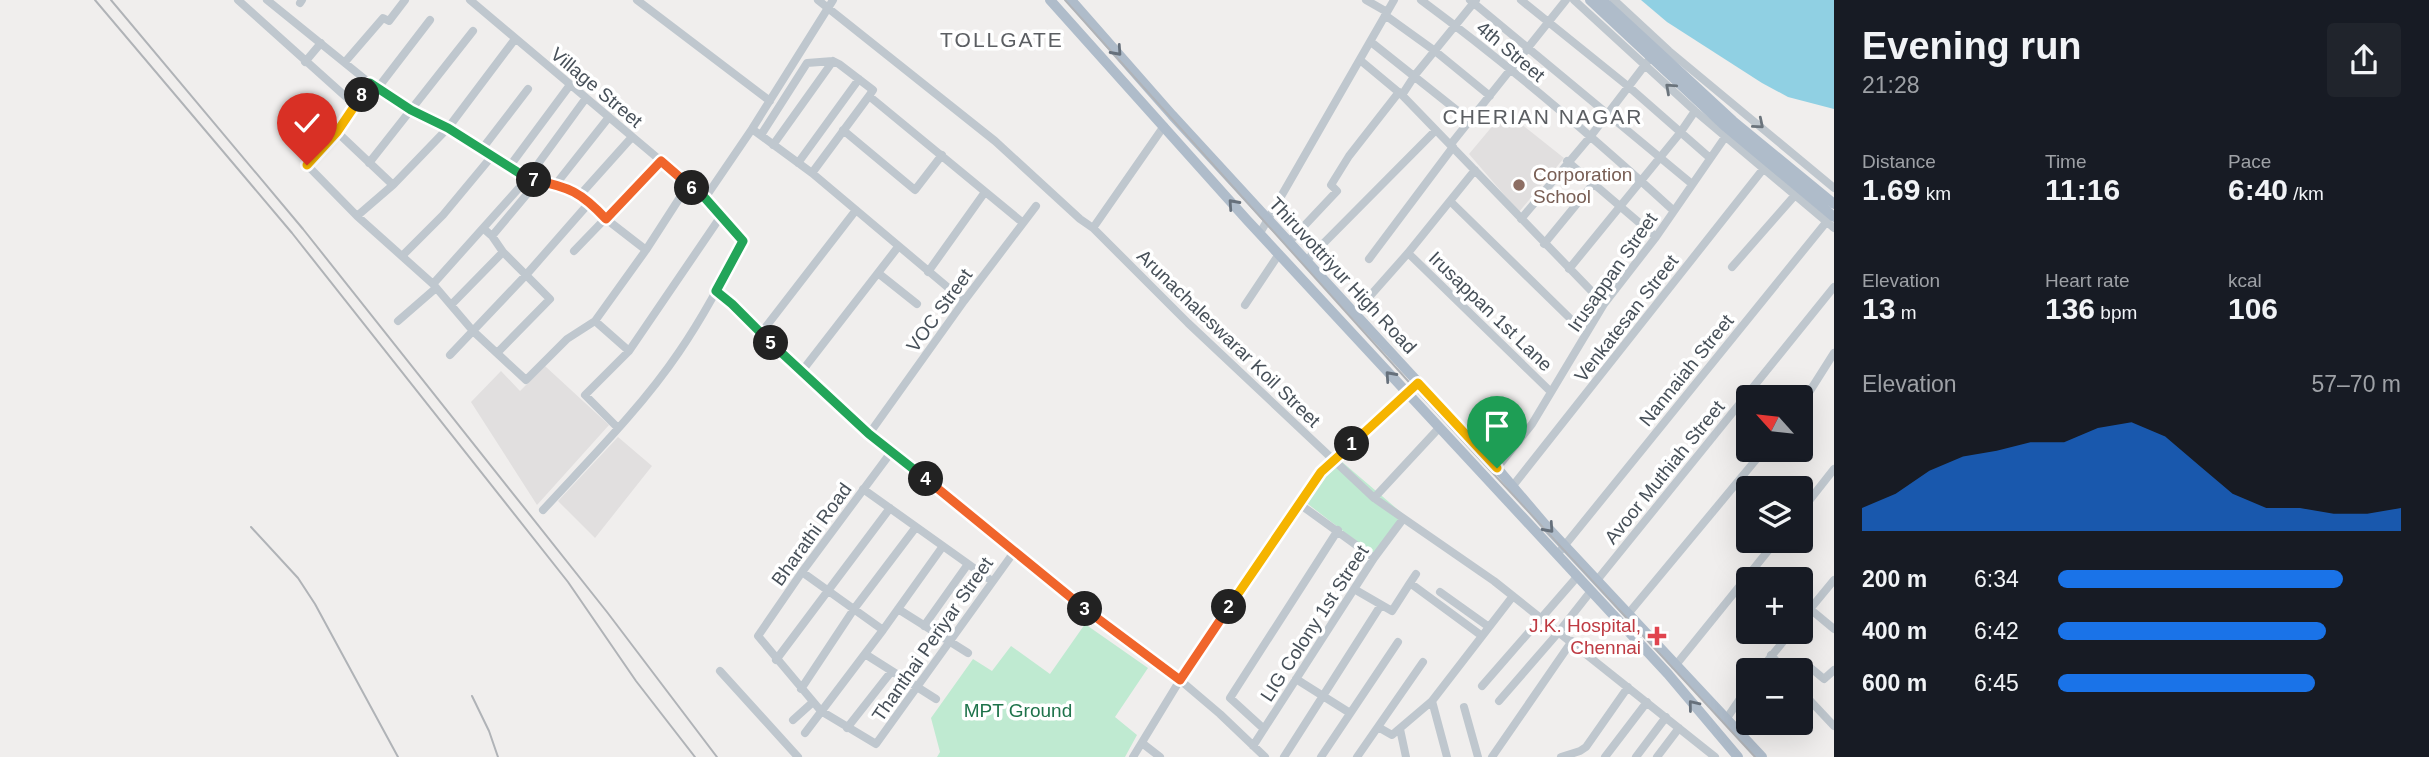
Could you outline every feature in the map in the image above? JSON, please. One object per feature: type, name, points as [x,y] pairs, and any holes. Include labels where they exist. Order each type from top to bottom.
[{"type":"main road","name":"Thiruvottriyur High Road","points":[[1050,0],[1406,393],[1668,674],[1738,757]]},
{"type":"main road","name":"Thiruvottriyur High Road","points":[[1071,0],[1564,545],[1762,757]]},
{"type":"main road","points":[[1590,0],[1728,134],[1832,217]]},
{"type":"main road","points":[[1602,0],[1651,58],[1733,121],[1832,217]]},
{"type":"street","points":[[267,0],[374,86],[411,110],[448,128],[527,178],[556,184],[580,195],[646,250]]},
{"type":"street","points":[[345,62],[383,18],[389,21],[405,0]]},
{"type":"street","name":"Village Street","points":[[470,0],[705,198],[743,241],[716,291]]},
{"type":"street","points":[[637,0],[770,101]]},
{"type":"street","name":"Arunachaleswarar Koil Street","points":[[818,0],[995,142],[1093,228],[1188,323],[1374,498],[1572,641],[1712,756]]},
{"type":"street","points":[[705,198],[833,0]]},
{"type":"street","points":[[1366,0],[1490,96]]},
{"type":"street","points":[[1260,233],[1394,0]]},
{"type":"street","name":"4th Street","points":[[1421,0],[1590,137],[1674,211]]},
{"type":"street","points":[[1521,0],[1629,87],[1710,158]]},
{"type":"street","points":[[1369,259],[1469,120],[1566,0]]},
{"type":"street","points":[[1574,0],[1651,58],[1695,111],[1728,134],[1764,169],[1796,194],[1832,217]]},
{"type":"street","points":[[1614,0],[1669,51],[1834,188]]},
{"type":"street","points":[[240,1],[355,105]]},
{"type":"street","points":[[1289,242],[1336,191],[1331,185],[1349,156],[1473,1],[1692,184]]},
{"type":"street","points":[[430,20],[355,105],[337,132],[307,165],[357,216],[403,255],[473,331],[526,380],[567,339],[595,321],[688,185]]},
{"type":"street","points":[[369,163],[473,31]]},
{"type":"street","points":[[357,216],[393,185],[448,128],[515,39]]},
{"type":"street","points":[[1371,42],[1469,120]]},
{"type":"street","points":[[305,62],[321,43]]},
{"type":"street","points":[[1521,219],[1567,161],[1590,137],[1651,58]]},
{"type":"street","points":[[1360,60],[1401,93],[1604,304]]},
{"type":"street","points":[[773,145],[833,61]]},
{"type":"street","points":[[761,135],[804,65],[810,62],[833,61],[859,79],[873,90],[812,173]]},
{"type":"street","points":[[798,163],[859,79]]},
{"type":"street","points":[[509,167],[570,85]]},
{"type":"street","points":[[482,149],[528,89]]},
{"type":"street","points":[[869,96],[1022,222]]},
{"type":"street","points":[[398,321],[434,286],[527,178],[586,98]]},
{"type":"street","points":[[1569,269],[1695,111]]},
{"type":"street","points":[[556,184],[609,117]]},
{"type":"street","points":[[1093,228],[1164,126]]},
{"type":"street","points":[[752,129],[812,173],[964,301]]},
{"type":"street","points":[[843,130],[915,190],[942,155]]},
{"type":"street","points":[[1306,261],[1436,130]]},
{"type":"street","points":[[337,132],[393,185]]},
{"type":"street","name":"Irusappan Street","points":[[1497,468],[1532,424],[1604,304],[1656,237],[1728,134]]},
{"type":"street","points":[[580,195],[632,136]]},
{"type":"street","points":[[403,255],[443,215],[492,156]]},
{"type":"street","points":[[574,251],[661,161]]},
{"type":"street","points":[[1567,161],[1656,237]]},
{"type":"street","name":"Venkatesan Street","points":[[1512,487],[1764,169]]},
{"type":"street","points":[[1354,314],[1408,253],[1475,170]]},
{"type":"street","points":[[492,236],[538,181]]},
{"type":"street","points":[[1544,243],[1594,183]]},
{"type":"street","points":[[929,272],[985,192]]},
{"type":"street","points":[[1732,267],[1796,194]]},
{"type":"street","points":[[1450,201],[1586,334]]},
{"type":"street","points":[[450,355],[590,202]]},
{"type":"street","name":"VOC Street","points":[[869,434],[1036,206]]},
{"type":"street","points":[[761,333],[856,210]]},
{"type":"street","points":[[618,428],[585,395],[629,351],[721,216]]},
{"type":"street","name":"Nannaiah Street","points":[[1556,554],[1832,217]]},
{"type":"street","points":[[484,229],[550,299],[498,352]]},
{"type":"street","points":[[802,371],[898,247]]},
{"type":"street","points":[[451,305],[503,252]]},
{"type":"street","name":"Irusappan 1st Lane","points":[[1408,253],[1551,392]]},
{"type":"street","points":[[1245,305],[1279,254]]},
{"type":"street","points":[[878,272],[916,304]]},
{"type":"street","name":"Avoor Muthiah Street","points":[[1598,579],[1834,287]]},
{"type":"street","points":[[543,510],[618,428],[679,353],[716,291],[869,434],[1080,606],[1180,680],[1265,757]]},
{"type":"street","points":[[595,321],[629,351]]},
{"type":"street","points":[[1813,386],[1834,353]]},
{"type":"street","points":[[1133,757],[1180,680],[1324,467],[1334,461],[1418,383]]},
{"type":"street","points":[[1374,498],[1439,428]]},
{"type":"street","name":"Bharathi Road","points":[[776,660],[758,636],[802,572],[892,452]]},
{"type":"street","points":[[1324,452],[1324,467]]},
{"type":"street","points":[[1628,614],[1753,462]]},
{"type":"street","points":[[1813,495],[1834,469]]},
{"type":"street","points":[[863,489],[992,580]]},
{"type":"street","points":[[1298,503],[1374,558]]},
{"type":"street","points":[[890,508],[776,660],[821,711],[846,728],[891,672]]},
{"type":"street","name":"LIG Colony 1st Street","points":[[1253,746],[1374,558],[1403,519]]},
{"type":"street","points":[[801,689],[854,609],[916,527]]},
{"type":"street","points":[[1264,729],[1230,698],[1338,530]]},
{"type":"street","points":[[805,733],[943,546]]},
{"type":"street","name":"Thanthai Periyar Street","points":[[846,728],[876,744],[1014,552]]},
{"type":"street","points":[[1675,666],[1766,553]]},
{"type":"street","points":[[924,626],[968,564]]},
{"type":"street","points":[[802,572],[883,630]]},
{"type":"street","points":[[1354,589],[1392,611],[1416,574]]},
{"type":"street","points":[[1482,686],[1577,577]]},
{"type":"street","points":[[1813,605],[1834,580]]},
{"type":"street","points":[[1410,583],[1482,636]]},
{"type":"street","points":[[1499,701],[1591,591]]},
{"type":"street","points":[[1440,592],[1489,627]]},
{"type":"street","points":[[1378,727],[1392,735],[1432,701],[1513,596]]},
{"type":"street","points":[[1284,757],[1381,605]]},
{"type":"street","points":[[898,609],[968,653]]},
{"type":"street","points":[[1813,612],[1834,629]]},
{"type":"street","points":[[1495,755],[1572,641]]},
{"type":"street","points":[[1321,757],[1398,642]]},
{"type":"street","points":[[1769,658],[1781,644]]},
{"type":"street","points":[[865,654],[936,699]]},
{"type":"street","points":[[1357,757],[1423,662]]},
{"type":"street","points":[[1813,670],[1824,679],[1834,670]]},
{"type":"street","points":[[720,671],[798,757]]},
{"type":"street","points":[[1296,678],[1350,713]]},
{"type":"street","points":[[1561,757],[1586,747],[1628,687]]},
{"type":"street","points":[[1432,701],[1447,757]]},
{"type":"street","points":[[793,720],[813,702]]},
{"type":"street","points":[[1605,757],[1647,702]]},
{"type":"street","points":[[1813,704],[1834,726]]},
{"type":"street","points":[[1727,718],[1736,705]]},
{"type":"street","points":[[1464,707],[1478,757]]},
{"type":"street","points":[[1636,757],[1666,718]]},
{"type":"street","points":[[1657,757],[1679,728]]},
{"type":"street","points":[[1400,729],[1406,757]]},
{"type":"street","points":[[1142,743],[1160,757]]},
{"type":"shaded area","name":"Corporation School","points":[[1505,111],[1564,158],[1519,212],[1469,154]]},
{"type":"shaded area","points":[[545,366],[609,425],[537,505],[471,402],[501,371],[520,391]]},
{"type":"shaded area","points":[[618,437],[652,466],[595,538],[558,501]]},
{"type":"green space","points":[[1341,461],[1403,514],[1373,554],[1304,501],[1327,466]]},
{"type":"green space","name":"MPT Ground","points":[[1085,624],[1148,668],[1115,717],[1137,735],[1125,757],[937,757],[940,752],[931,718],[973,659],[992,671],[1011,646],[1050,674]]},
{"type":"water","points":[[1641,0],[1834,0],[1834,109],[1788,97],[1762,83],[1667,22]]},
{"type":"railway","points":[[95,0],[292,233],[568,582],[636,681],[695,757]]},
{"type":"railway","points":[[111,0],[303,229],[607,612],[717,757]]},
{"type":"railway","points":[[1065,0],[1417,391],[1755,757]]},
{"type":"railway","points":[[251,527],[298,578],[315,604],[398,757]]},
{"type":"railway","points":[[472,696],[498,757]]},
{"type":"place","name":"Corporation School","points":[[1519,185]]},
{"type":"place","name":"J.K. Hospital, Chennai","points":[[1657,636]]},
{"type":"district","name":"TOLLGATE","points":[[1002,40]]},
{"type":"district","name":"CHERIAN NAGAR","points":[[1543,117]]},
{"type":"route","points":[[307,165],[337,132],[370,83],[527,178],[556,184],[580,195],[606,219],[661,161],[705,198],[743,241],[716,291],[869,434],[1080,606],[1180,680],[1298,503],[1328,463],[1334,461],[1418,383],[1497,468]]}]
